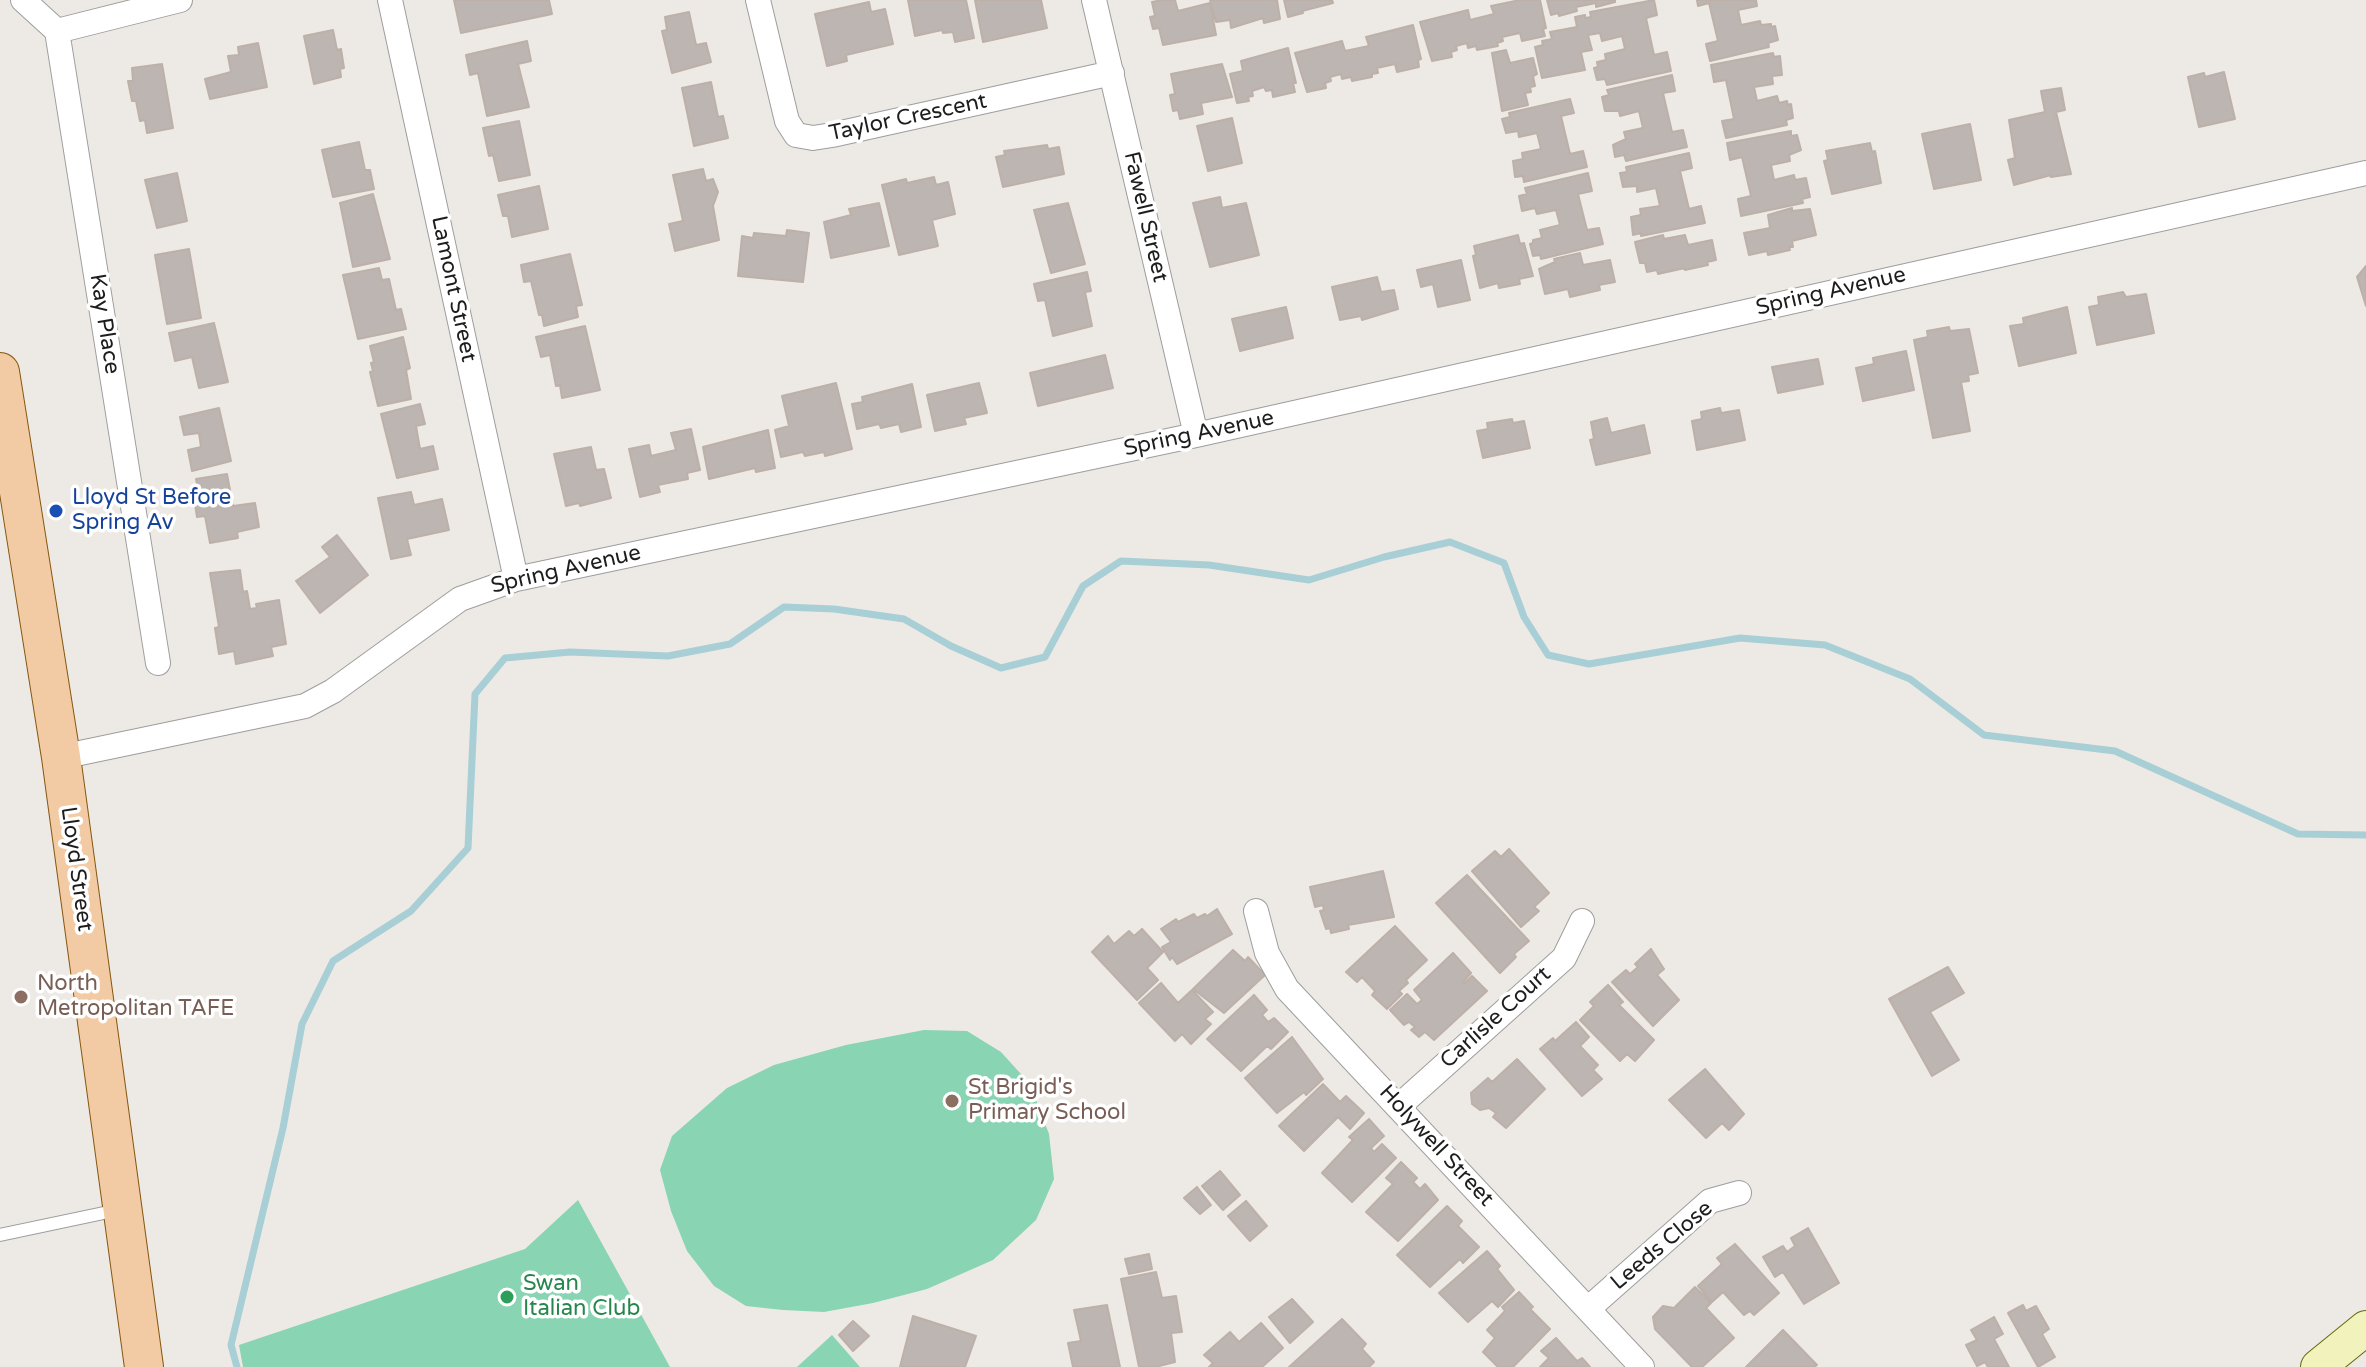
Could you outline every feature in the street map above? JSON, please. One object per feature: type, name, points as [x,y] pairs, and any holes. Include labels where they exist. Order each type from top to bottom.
[{"type":"main road","name":"Lloyd Street","points":[[0,372],[61,757],[144,1367]]},
{"type":"main road","points":[[2318,1367],[2366,1328]]},
{"type":"street","points":[[23,0],[57,31],[180,0]]},
{"type":"street","name":"Lamont Street","points":[[390,0],[516,579]]},
{"type":"street","name":"Taylor Crescent","points":[[758,0],[787,121],[796,135],[813,138],[832,135],[1112,73]]},
{"type":"street","name":"Fawell Street","points":[[1094,0],[1196,435]]},
{"type":"street","name":"Kay Place","points":[[57,31],[158,663]]},
{"type":"street","name":"Spring Avenue","points":[[61,757],[305,706],[333,691],[460,599],[516,579],[1196,435],[2366,173]]},
{"type":"street","name":"Holywell Street","points":[[1256,911],[1267,953],[1287,989],[1642,1367]]},
{"type":"street","name":"Carlisle Court","points":[[1399,1106],[1564,958],[1582,921]]},
{"type":"street","name":"Leeds Close","points":[[1589,1308],[1710,1201],[1739,1193]]},
{"type":"lane","points":[[0,1235],[123,1209]]},
{"type":"green space","points":[[924,1030],[967,1031],[1001,1052],[1030,1084],[1049,1134],[1054,1179],[1036,1220],[993,1260],[927,1289],[873,1303],[824,1312],[783,1310],[746,1306],[714,1286],[687,1251],[671,1211],[660,1170],[672,1136],[727,1088],[774,1065],[846,1045]]},
{"type":"green space","name":"Swan Italian Club","points":[[578,1200],[670,1367],[243,1367],[239,1345],[525,1249]]},
{"type":"green space","points":[[832,1335],[860,1367],[797,1367]]},
{"type":"building","points":[[454,0],[549,0],[552,14],[461,33]]},
{"type":"building","points":[[908,0],[966,0],[974,38],[955,42],[953,32],[943,33],[942,30],[915,36]]},
{"type":"building","points":[[975,0],[1041,0],[1047,28],[983,42]]},
{"type":"building","points":[[1175,0],[1178,11],[1210,3],[1216,35],[1163,45],[1159,28],[1153,29],[1150,17],[1155,16],[1152,2]]},
{"type":"building","points":[[1210,0],[1277,0],[1280,19],[1264,23],[1263,18],[1231,28],[1230,20],[1216,22]]},
{"type":"building","points":[[1284,0],[1332,0],[1333,3],[1288,17]]},
{"type":"building","points":[[1520,0],[1540,0],[1545,36],[1522,41],[1520,33],[1502,37],[1503,41],[1497,43],[1498,46],[1477,50],[1476,46],[1468,48],[1467,43],[1456,46],[1457,50],[1451,52],[1452,57],[1432,61],[1420,22],[1468,10],[1470,20],[1494,14],[1491,6]]},
{"type":"building","points":[[1547,0],[1615,2],[1596,7],[1596,3],[1576,7],[1577,11],[1559,16],[1558,13],[1551,15]]},
{"type":"building","points":[[1654,0],[1657,15],[1646,18],[1654,55],[1667,52],[1671,71],[1607,85],[1605,79],[1597,80],[1594,68],[1598,67],[1597,62],[1606,60],[1605,54],[1625,49],[1622,36],[1602,41],[1600,33],[1588,35],[1592,50],[1581,52],[1585,70],[1542,78],[1535,47],[1543,45],[1542,41],[1552,39],[1550,32],[1577,27],[1575,17],[1591,17],[1590,12]]},
{"type":"building","points":[[1697,0],[1756,0],[1757,6],[1738,10],[1741,25],[1760,21],[1761,25],[1771,24],[1771,27],[1775,26],[1778,40],[1768,43],[1769,47],[1710,61],[1706,44],[1718,41],[1709,3],[1698,6]]},
{"type":"building","points":[[869,2],[871,12],[885,9],[893,44],[846,55],[847,61],[827,66],[815,14]]},
{"type":"building","points":[[689,12],[696,45],[706,43],[711,62],[672,73],[662,31],[667,30],[665,17]]},
{"type":"building","points":[[1413,25],[1421,59],[1418,60],[1419,67],[1397,72],[1395,64],[1377,68],[1378,73],[1372,74],[1372,77],[1352,81],[1351,77],[1342,79],[1341,74],[1330,77],[1331,81],[1325,83],[1326,88],[1307,92],[1295,53],[1342,41],[1345,51],[1369,46],[1366,37]]},
{"type":"building","points":[[333,30],[337,50],[341,49],[344,68],[340,69],[341,77],[314,84],[304,36]]},
{"type":"building","points":[[527,41],[531,61],[518,64],[529,107],[487,116],[478,73],[470,75],[466,55]]},
{"type":"building","points":[[258,43],[267,87],[210,99],[205,79],[231,72],[228,56],[239,55],[238,47]]},
{"type":"building","points":[[1288,48],[1296,83],[1293,83],[1295,92],[1273,97],[1272,90],[1266,91],[1264,87],[1252,91],[1249,101],[1237,103],[1230,74],[1243,71],[1241,61]]},
{"type":"building","points":[[1506,50],[1510,63],[1533,58],[1537,74],[1533,76],[1535,86],[1530,87],[1531,92],[1525,93],[1528,105],[1502,111],[1492,53]]},
{"type":"building","points":[[1773,53],[1774,57],[1780,56],[1782,75],[1772,76],[1773,84],[1754,87],[1757,101],[1777,96],[1779,103],[1787,101],[1788,105],[1791,104],[1793,118],[1786,120],[1787,125],[1726,138],[1722,121],[1734,119],[1726,80],[1714,82],[1711,65]]},
{"type":"building","points":[[162,64],[173,128],[147,133],[145,120],[140,121],[136,101],[132,101],[128,81],[133,81],[132,68]]},
{"type":"building","points":[[1222,64],[1232,97],[1201,103],[1203,114],[1180,119],[1178,110],[1173,111],[1170,95],[1175,94],[1171,74]]},
{"type":"building","points":[[2224,72],[2235,119],[2199,127],[2188,77]]},
{"type":"building","points":[[1672,75],[1675,91],[1663,93],[1672,132],[1683,130],[1687,147],[1626,161],[1624,155],[1615,157],[1613,145],[1626,139],[1624,132],[1643,128],[1639,111],[1620,116],[1619,111],[1605,111],[1602,97],[1609,95],[1607,90]]},
{"type":"building","points":[[711,82],[718,117],[723,116],[728,138],[694,146],[682,88]]},
{"type":"building","points":[[2061,88],[2065,110],[2056,112],[2071,174],[2051,175],[2014,185],[2008,160],[2015,158],[2009,120],[2045,112],[2041,91]]},
{"type":"building","points":[[1570,99],[1574,113],[1561,116],[1570,154],[1583,151],[1587,167],[1524,182],[1523,176],[1515,177],[1513,161],[1523,159],[1522,153],[1541,149],[1537,133],[1519,137],[1518,131],[1506,133],[1502,119],[1510,117],[1509,113]]},
{"type":"building","points":[[1232,118],[1242,163],[1208,171],[1197,126]]},
{"type":"building","points":[[519,121],[530,175],[499,181],[483,128]]},
{"type":"building","points":[[1970,124],[1981,180],[1934,189],[1922,134]]},
{"type":"building","points":[[1791,131],[1791,136],[1797,135],[1801,150],[1789,155],[1790,161],[1771,165],[1774,180],[1794,175],[1795,180],[1806,178],[1810,197],[1802,199],[1803,203],[1741,216],[1738,199],[1751,196],[1742,157],[1730,160],[1727,143]]},
{"type":"building","points":[[359,142],[365,170],[370,170],[374,189],[333,197],[322,150]]},
{"type":"building","points":[[1870,143],[1872,152],[1875,151],[1881,183],[1832,194],[1824,161],[1828,160],[1826,151]]},
{"type":"building","points":[[1047,145],[1048,149],[1059,147],[1064,174],[1003,187],[996,157],[1005,155],[1004,151]]},
{"type":"building","points":[[1689,153],[1692,168],[1680,171],[1689,209],[1701,206],[1705,223],[1633,235],[1631,217],[1641,215],[1640,209],[1660,206],[1656,188],[1637,192],[1637,186],[1623,187],[1620,173],[1627,172],[1626,167]]},
{"type":"building","points":[[703,169],[706,181],[713,179],[718,192],[713,206],[719,240],[675,251],[669,224],[683,221],[673,175]]},
{"type":"building","points":[[177,173],[187,221],[157,228],[145,180]]},
{"type":"building","points":[[1588,173],[1592,191],[1578,194],[1587,230],[1599,228],[1603,244],[1541,259],[1540,255],[1533,256],[1530,244],[1542,238],[1540,230],[1560,225],[1556,210],[1537,214],[1535,208],[1522,211],[1519,196],[1527,194],[1525,188]]},
{"type":"building","points":[[934,177],[936,185],[948,182],[955,214],[932,220],[938,246],[899,255],[882,185]]},
{"type":"building","points":[[539,186],[548,229],[512,237],[508,216],[503,216],[498,195]]},
{"type":"building","points":[[373,194],[390,259],[353,267],[340,203]]},
{"type":"building","points":[[1220,197],[1222,208],[1246,203],[1259,255],[1210,267],[1193,203]]},
{"type":"building","points":[[879,203],[889,246],[831,258],[824,222],[851,215],[849,209]]},
{"type":"building","points":[[1068,203],[1085,264],[1051,273],[1034,210]]},
{"type":"building","points":[[1792,208],[1792,211],[1810,209],[1816,235],[1792,241],[1790,250],[1749,255],[1744,233],[1770,228],[1768,215]]},
{"type":"building","points":[[787,230],[809,233],[803,282],[738,276],[742,236],[753,238],[754,233],[786,236]]},
{"type":"building","points":[[1518,235],[1520,244],[1524,243],[1533,276],[1519,279],[1520,284],[1499,288],[1498,283],[1480,288],[1473,256],[1476,255],[1474,246]]},
{"type":"building","points":[[1663,235],[1664,239],[1685,235],[1688,245],[1712,240],[1716,260],[1685,270],[1658,274],[1657,270],[1647,272],[1645,263],[1640,263],[1635,242]]},
{"type":"building","points":[[189,249],[201,318],[167,324],[155,255]]},
{"type":"building","points":[[1580,253],[1583,265],[1610,260],[1615,282],[1599,285],[1600,290],[1570,297],[1568,289],[1545,294],[1539,269],[1555,262],[1554,259]]},
{"type":"building","points":[[570,254],[582,305],[576,306],[578,317],[544,326],[531,281],[524,282],[521,265]]},
{"type":"building","points":[[1461,260],[1470,300],[1438,307],[1433,284],[1421,287],[1417,270]]},
{"type":"building","points":[[2366,266],[2366,306],[2357,277]]},
{"type":"building","points":[[379,268],[382,280],[389,279],[396,310],[401,309],[406,329],[358,339],[343,275]]},
{"type":"building","points":[[1087,272],[1091,291],[1085,292],[1092,326],[1053,336],[1045,300],[1038,301],[1034,284]]},
{"type":"building","points":[[1377,277],[1381,292],[1394,290],[1398,309],[1362,320],[1361,316],[1340,320],[1332,287]]},
{"type":"building","points":[[2123,292],[2126,297],[2146,294],[2154,333],[2097,345],[2089,307],[2099,305],[2098,297]]},
{"type":"building","points":[[1286,307],[1293,338],[1240,351],[1232,319]]},
{"type":"building","points":[[2067,307],[2076,353],[2019,366],[2010,326],[2024,324],[2023,318]]},
{"type":"building","points":[[214,323],[228,382],[199,388],[192,357],[175,361],[169,333]]},
{"type":"building","points":[[585,326],[600,390],[562,398],[560,385],[556,386],[550,355],[541,357],[536,337]]},
{"type":"building","points":[[1949,327],[1950,331],[1969,329],[1978,373],[1968,375],[1969,381],[1961,382],[1970,431],[1933,438],[1914,340],[1928,337],[1927,331]]},
{"type":"building","points":[[403,337],[410,368],[406,370],[411,399],[378,406],[370,372],[373,371],[371,363],[374,362],[370,346]]},
{"type":"building","points":[[1906,351],[1914,390],[1863,401],[1856,368],[1874,364],[1873,358]]},
{"type":"building","points":[[1105,355],[1113,388],[1038,406],[1030,373]]},
{"type":"building","points":[[1818,359],[1823,384],[1778,393],[1772,367]]},
{"type":"building","points":[[836,383],[852,449],[825,456],[824,452],[805,456],[803,452],[781,457],[775,430],[789,426],[782,396]]},
{"type":"building","points":[[979,383],[987,413],[964,418],[966,424],[935,431],[927,395]]},
{"type":"building","points":[[912,384],[921,427],[901,432],[899,424],[857,429],[852,404],[863,402],[862,397]]},
{"type":"building","points":[[420,404],[425,424],[416,426],[420,449],[433,446],[438,469],[397,478],[381,414]]},
{"type":"building","points":[[219,408],[231,461],[192,471],[188,450],[201,447],[199,433],[184,435],[180,417]]},
{"type":"building","points":[[1720,408],[1721,413],[1739,410],[1745,440],[1697,450],[1692,421],[1702,419],[1701,412]]},
{"type":"building","points":[[1607,418],[1611,433],[1644,425],[1650,453],[1596,465],[1590,440],[1594,439],[1591,422]]},
{"type":"building","points":[[1512,419],[1513,423],[1524,421],[1530,448],[1483,458],[1477,431],[1488,429],[1487,423]]},
{"type":"building","points":[[691,429],[700,470],[687,473],[688,479],[658,485],[660,492],[640,497],[629,449],[649,445],[651,456],[676,450],[671,433]]},
{"type":"building","points":[[768,430],[775,468],[756,472],[755,468],[709,479],[703,447]]},
{"type":"building","points":[[591,447],[596,470],[604,469],[611,498],[580,506],[579,503],[566,506],[554,454]]},
{"type":"building","points":[[227,474],[233,506],[255,503],[259,527],[237,532],[238,538],[210,543],[205,516],[197,517],[193,491],[198,489],[196,479]]},
{"type":"building","points":[[411,492],[414,505],[442,499],[449,530],[407,539],[411,555],[391,559],[378,498]]},
{"type":"building","points":[[337,535],[368,575],[320,613],[296,581],[330,557],[322,547]]},
{"type":"building","points":[[240,570],[243,592],[247,591],[250,609],[257,608],[256,604],[279,600],[286,644],[271,647],[273,656],[236,664],[234,651],[219,654],[215,628],[219,627],[210,573]]},
{"type":"building","points":[[1509,849],[1549,893],[1534,907],[1539,911],[1521,927],[1472,871],[1495,851],[1501,857]]},
{"type":"building","points":[[1383,871],[1394,917],[1348,925],[1349,929],[1331,933],[1330,928],[1326,929],[1320,911],[1324,910],[1323,905],[1315,907],[1310,887]]},
{"type":"building","points":[[1467,875],[1529,941],[1500,973],[1436,903]]},
{"type":"building","points":[[1217,909],[1232,934],[1177,964],[1172,957],[1170,960],[1162,947],[1171,942],[1161,929],[1176,919],[1178,922],[1194,914],[1197,918],[1207,916]]},
{"type":"building","points":[[1395,926],[1427,960],[1406,980],[1408,983],[1399,991],[1402,994],[1387,1009],[1372,995],[1375,991],[1362,977],[1357,982],[1346,972]]},
{"type":"building","points":[[1142,929],[1163,952],[1147,968],[1158,980],[1137,1000],[1092,952],[1108,936],[1114,944],[1129,931],[1134,936]]},
{"type":"building","points":[[1651,949],[1664,969],[1657,975],[1679,1000],[1653,1026],[1612,982],[1626,970],[1630,974],[1638,967],[1635,964]]},
{"type":"building","points":[[1233,950],[1245,961],[1248,957],[1265,975],[1224,1013],[1193,989]]},
{"type":"building","points":[[1453,953],[1471,973],[1463,982],[1472,976],[1487,991],[1434,1040],[1425,1032],[1419,1037],[1411,1030],[1415,1027],[1409,1022],[1404,1025],[1390,1010],[1407,994],[1417,1004],[1422,1000],[1414,990]]},
{"type":"building","points":[[1948,967],[1964,993],[1930,1012],[1959,1060],[1932,1076],[1889,999]]},
{"type":"building","points":[[1161,983],[1178,1003],[1192,990],[1213,1012],[1205,1019],[1211,1024],[1191,1044],[1182,1034],[1175,1041],[1139,1003]]},
{"type":"building","points":[[1608,985],[1623,1002],[1619,1005],[1654,1040],[1635,1061],[1627,1054],[1620,1061],[1580,1020],[1594,1006],[1590,1002]]},
{"type":"building","points":[[1254,995],[1267,1010],[1262,1015],[1268,1022],[1274,1018],[1288,1032],[1271,1049],[1267,1046],[1241,1071],[1207,1039]]},
{"type":"building","points":[[1576,1022],[1589,1037],[1580,1046],[1598,1065],[1593,1070],[1602,1079],[1582,1096],[1540,1049],[1553,1038],[1555,1041]]},
{"type":"building","points":[[1292,1037],[1323,1079],[1306,1095],[1304,1092],[1277,1113],[1245,1078]]},
{"type":"building","points":[[1517,1059],[1545,1089],[1506,1128],[1493,1117],[1496,1113],[1489,1108],[1480,1110],[1472,1104],[1471,1093],[1488,1078],[1492,1082]]},
{"type":"building","points":[[1705,1069],[1744,1114],[1729,1130],[1722,1123],[1706,1138],[1669,1100]]},
{"type":"building","points":[[1323,1084],[1340,1102],[1346,1096],[1364,1113],[1350,1129],[1338,1117],[1304,1151],[1279,1126]]},
{"type":"building","points":[[1369,1119],[1384,1136],[1371,1148],[1374,1152],[1382,1144],[1396,1158],[1352,1202],[1322,1173],[1353,1140],[1349,1137]]},
{"type":"building","points":[[1401,1162],[1417,1178],[1413,1182],[1420,1189],[1425,1184],[1438,1200],[1398,1241],[1366,1212],[1393,1184],[1386,1178]]},
{"type":"building","points":[[1220,1171],[1240,1195],[1223,1210],[1202,1186]]},
{"type":"building","points":[[1197,1187],[1211,1205],[1200,1214],[1184,1198]]},
{"type":"building","points":[[1246,1201],[1267,1226],[1250,1241],[1228,1216]]},
{"type":"building","points":[[1447,1206],[1462,1221],[1458,1226],[1479,1247],[1463,1263],[1460,1259],[1430,1287],[1397,1255]]},
{"type":"building","points":[[1808,1228],[1839,1283],[1804,1304],[1783,1272],[1775,1277],[1763,1257],[1783,1246],[1787,1252],[1795,1246],[1791,1238]]},
{"type":"building","points":[[1735,1244],[1779,1293],[1754,1315],[1750,1311],[1744,1315],[1723,1292],[1712,1302],[1698,1286],[1722,1264],[1717,1258]]},
{"type":"building","points":[[1487,1251],[1514,1290],[1498,1307],[1492,1301],[1468,1322],[1439,1293]]},
{"type":"building","points":[[1149,1254],[1152,1269],[1129,1274],[1125,1259]]},
{"type":"building","points":[[1156,1272],[1162,1298],[1176,1296],[1182,1332],[1171,1333],[1175,1362],[1139,1367],[1121,1279]]},
{"type":"building","points":[[1695,1287],[1711,1303],[1706,1308],[1734,1338],[1702,1367],[1692,1367],[1655,1329],[1653,1317],[1663,1306],[1674,1308]]},
{"type":"building","points":[[1519,1292],[1533,1307],[1530,1309],[1550,1329],[1513,1367],[1498,1367],[1483,1352],[1495,1338],[1487,1330],[1505,1311],[1502,1307]]},
{"type":"building","points":[[1292,1299],[1313,1322],[1290,1343],[1269,1317]]},
{"type":"building","points":[[1107,1305],[1120,1367],[1073,1367],[1068,1343],[1081,1341],[1074,1310]]},
{"type":"building","points":[[2023,1305],[2026,1311],[2036,1306],[2049,1329],[2042,1334],[2055,1357],[2038,1367],[2008,1313]]},
{"type":"building","points":[[913,1316],[976,1336],[965,1367],[900,1367]]},
{"type":"building","points":[[1994,1317],[2003,1334],[1994,1339],[2009,1367],[1988,1367],[1985,1362],[1977,1366],[1966,1345],[1977,1340],[1971,1330]]},
{"type":"building","points":[[1342,1319],[1366,1344],[1362,1349],[1374,1362],[1369,1367],[1289,1367]]},
{"type":"building","points":[[853,1321],[869,1336],[853,1351],[839,1335]]},
{"type":"building","points":[[1261,1323],[1283,1348],[1262,1367],[1209,1367],[1213,1363],[1204,1355],[1230,1332],[1239,1342]]},
{"type":"building","points":[[1783,1330],[1817,1365],[1746,1367]]},
{"type":"building","points":[[1556,1338],[1577,1361],[1582,1358],[1590,1367],[1540,1367],[1549,1358],[1541,1351]]},
{"type":"waterway","points":[[237,1367],[231,1345],[283,1128],[302,1024],[333,961],[411,911],[468,848],[475,694],[505,658],[570,652],[668,656],[730,644],[784,607],[834,609],[904,619],[951,646],[1001,668],[1045,657],[1083,586],[1121,561],[1209,565],[1309,580],[1384,557],[1450,542],[1504,563],[1524,617],[1548,655],[1589,664],[1740,638],[1825,645],[1910,679],[1984,735],[2115,751],[2298,834],[2366,835]]},
{"type":"place","name":"Lloyd St Before Spring Av","points":[[56,511]]},
{"type":"place","name":"North Metropolitan TAFE","points":[[21,997]]},
{"type":"place","name":"St Brigid's Primary School","points":[[952,1101]]},
{"type":"place","name":"Swan Italian Club","points":[[507,1297]]}]
